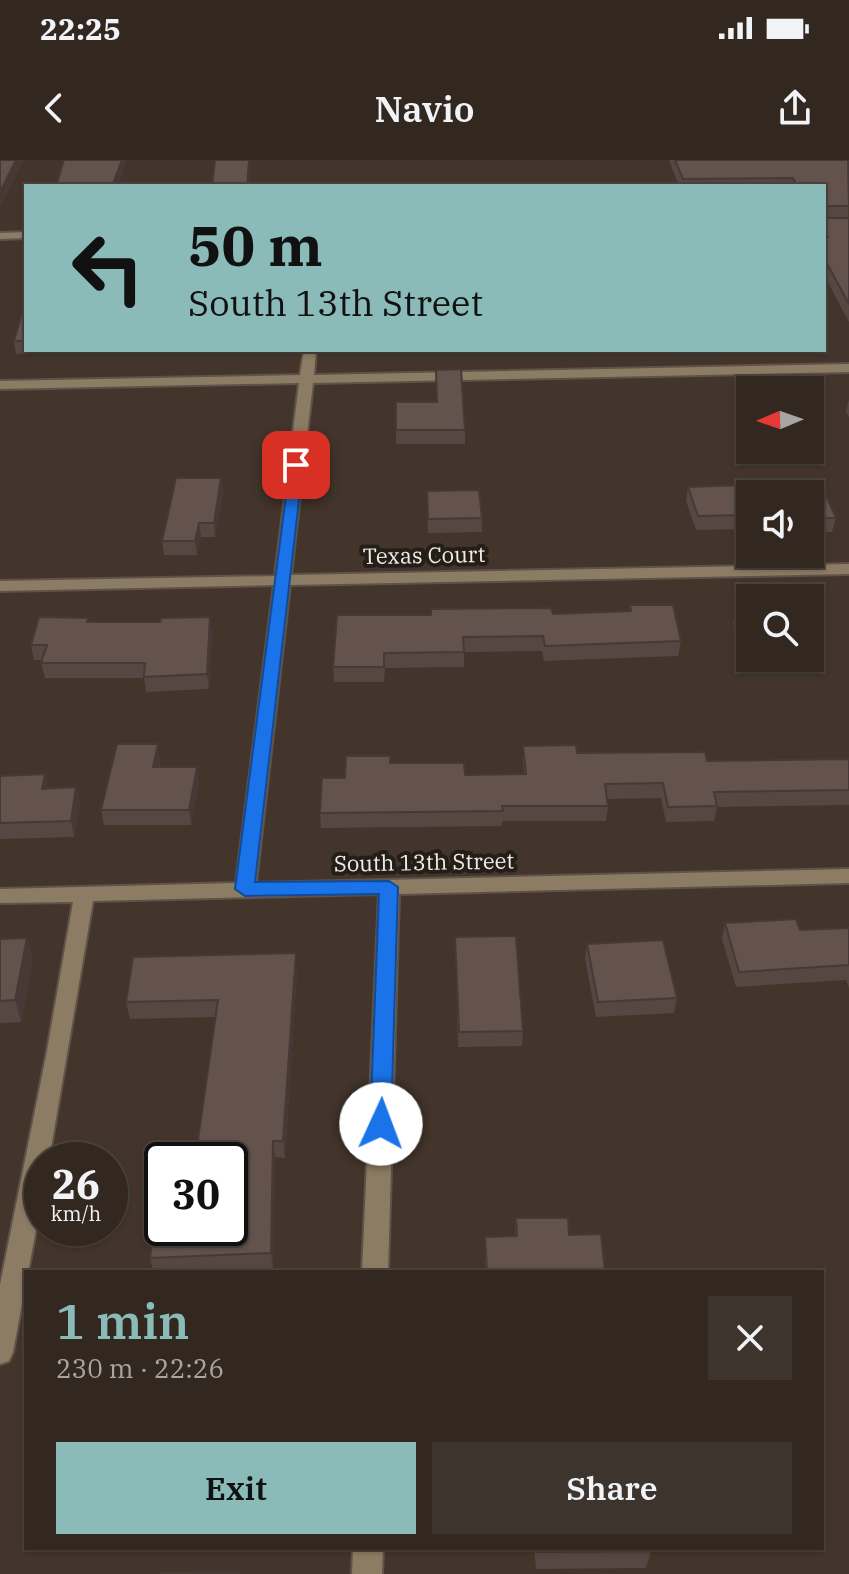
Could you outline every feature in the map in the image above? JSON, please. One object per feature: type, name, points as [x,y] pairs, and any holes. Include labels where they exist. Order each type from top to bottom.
[{"type":"street","points":[[0,236],[24,235]]},
{"type":"street","points":[[245,889],[310,352]]},
{"type":"street","points":[[0,385],[849,368]]},
{"type":"street","name":"Texas Court","points":[[0,586],[849,569]]},
{"type":"street","name":"South 13th Street","points":[[0,896],[849,876]]},
{"type":"street","points":[[375,1270],[389,887]]},
{"type":"street","points":[[0,1352],[58,1051],[84,894]]},
{"type":"street","points":[[367,1574],[368,1550]]},
{"type":"building","points":[[0,160],[16,160],[0,192]]},
{"type":"building","points":[[64,160],[122,160],[113,184],[57,184]]},
{"type":"building","points":[[215,160],[249,160],[247,184],[212,184]]},
{"type":"building","points":[[675,160],[848,160],[849,206],[826,206],[826,184],[796,184],[793,178],[683,179]]},
{"type":"building","points":[[826,218],[849,218],[849,304],[826,262]]},
{"type":"building","points":[[22,313],[24,313],[24,341],[14,341]]},
{"type":"building","points":[[461,369],[465,430],[396,430],[396,402],[437,402],[436,370]]},
{"type":"building","points":[[176,478],[221,478],[214,523],[199,523],[195,541],[162,541]]},
{"type":"building","points":[[736,485],[736,515],[698,516],[688,487]]},
{"type":"building","points":[[479,490],[482,518],[428,519],[427,491]]},
{"type":"building","points":[[824,491],[836,518],[824,518]]},
{"type":"building","points":[[630,605],[673,605],[681,641],[545,646],[543,636],[463,637],[464,652],[384,653],[384,667],[333,667],[337,615],[431,615],[431,609],[551,608],[553,614],[631,611]]},
{"type":"building","points":[[39,617],[88,618],[87,622],[160,622],[161,618],[210,617],[207,674],[144,677],[145,663],[41,663],[47,645],[31,645]]},
{"type":"building","points":[[117,744],[158,744],[153,767],[197,767],[189,810],[101,810]]},
{"type":"building","points":[[576,745],[577,753],[705,752],[707,761],[849,759],[849,790],[714,792],[717,806],[668,807],[663,783],[605,784],[608,806],[502,806],[503,811],[320,813],[322,778],[345,778],[346,756],[390,756],[390,763],[464,763],[465,775],[526,774],[523,746]]},
{"type":"building","points":[[45,774],[42,789],[76,787],[71,821],[0,823],[0,776]]},
{"type":"building","points":[[796,919],[800,930],[849,928],[849,965],[739,972],[725,923]]},
{"type":"building","points":[[516,936],[523,1031],[459,1032],[455,937]]},
{"type":"building","points":[[27,938],[15,1000],[0,1001],[0,939]]},
{"type":"building","points":[[663,940],[677,998],[598,1002],[587,944]]},
{"type":"building","points":[[296,953],[283,1141],[273,1141],[271,1253],[150,1258],[151,1246],[248,1246],[248,1142],[198,1142],[218,1000],[126,1002],[133,957]]},
{"type":"building","points":[[516,1218],[568,1218],[569,1235],[601,1234],[605,1270],[487,1270],[485,1237],[517,1236]]},
{"type":"building","points":[[538,1550],[651,1550],[651,1551]]},
{"type":"building","points":[[160,1573],[238,1574],[160,1574]]},
{"type":"route","points":[[296,465],[245,889],[389,887],[381,1124]]}]
